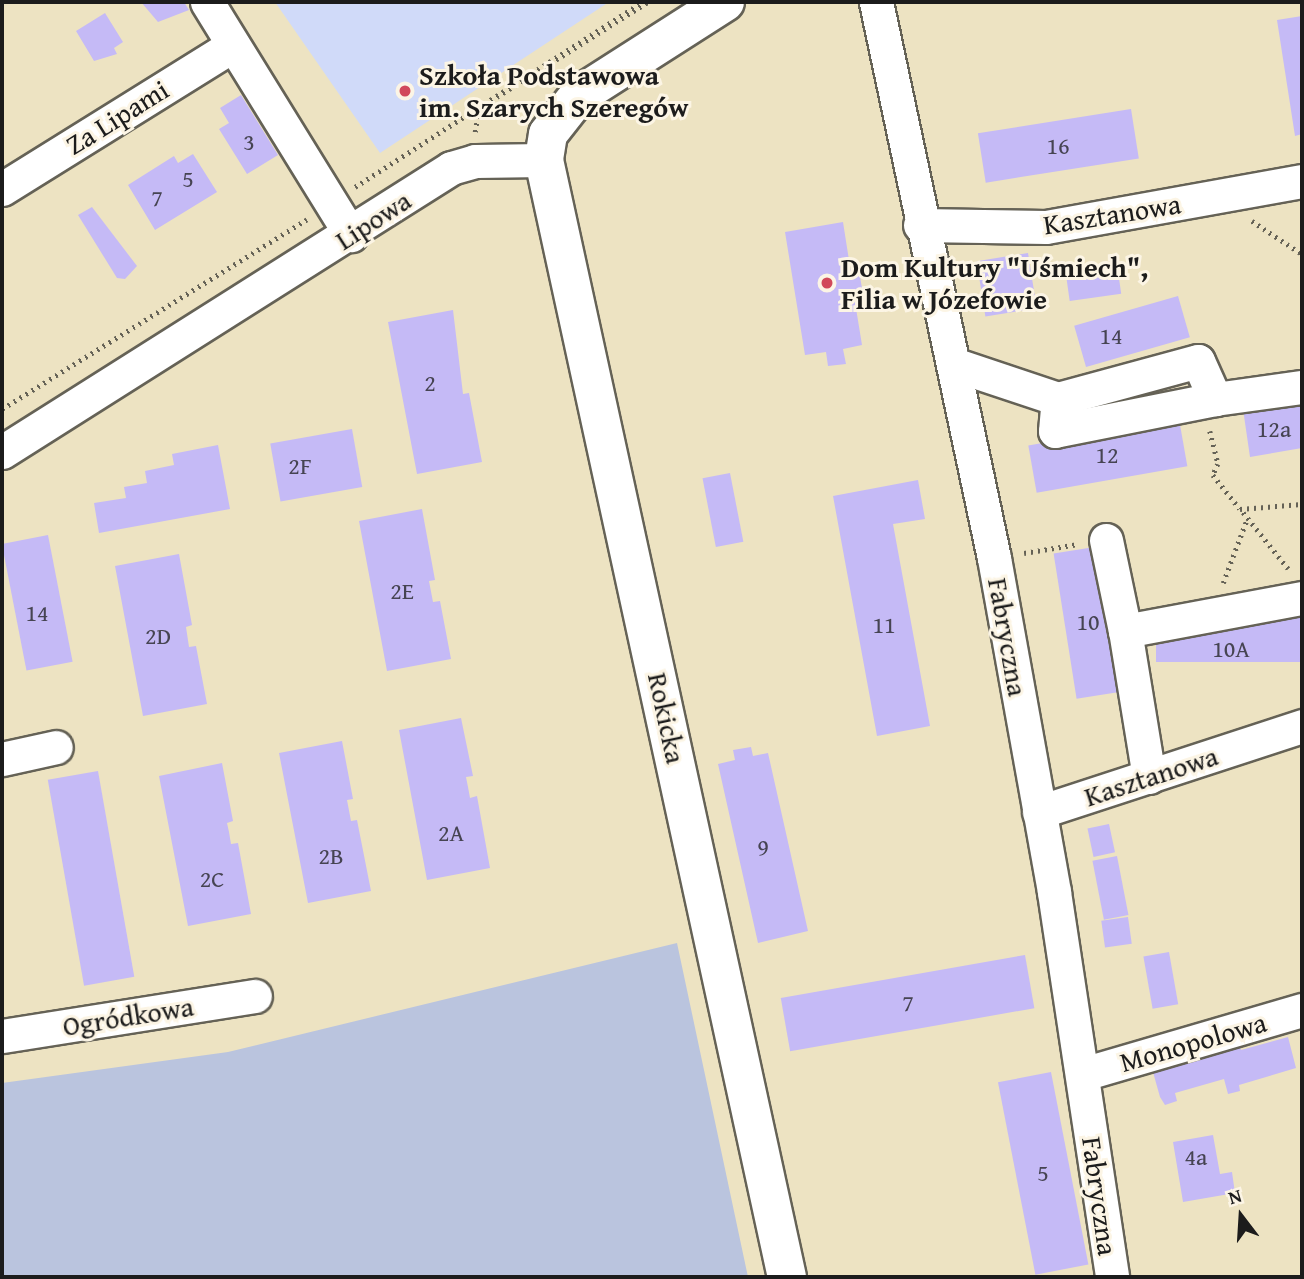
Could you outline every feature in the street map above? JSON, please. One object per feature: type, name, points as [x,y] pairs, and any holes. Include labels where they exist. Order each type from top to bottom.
[{"type":"main road","points":[[544,160],[548,134],[578,96],[725,2]]},
{"type":"main road","name":"Rokicka","points":[[544,160],[787,1277]]},
{"type":"street","points":[[207,2],[351,235]]},
{"type":"street","name":"Fabryczna","points":[[876,2],[920,225],[994,558],[1083,1074],[1112,1277]]},
{"type":"street","name":"Za Lipami","points":[[2,189],[233,46]]},
{"type":"street","name":"Lipowa","points":[[2,452],[351,235],[451,169],[482,160],[544,160]]},
{"type":"street","name":"Kasztanowa","points":[[920,225],[1046,227],[1302,181]]},
{"type":"street","points":[[953,364],[1058,399],[1198,361],[1209,401],[1302,387]]},
{"type":"street","points":[[1106,540],[1125,631],[1149,777]]},
{"type":"street","points":[[1125,631],[1212,614],[1298,587]]},
{"type":"street","name":"Kasztanowa","points":[[1039,812],[1302,726]]},
{"type":"street","points":[[2,759],[56,747]]},
{"type":"street","name":"Ogródkowa","points":[[2,1036],[255,996]]},
{"type":"street","name":"Monopolowa","points":[[1083,1074],[1302,1010]]},
{"type":"path","points":[[482,160],[475,132],[480,108],[648,2]]},
{"type":"path","points":[[1216,197],[1302,254]]},
{"type":"path","points":[[1209,401],[1218,464],[1213,475],[1298,587]]},
{"type":"path","points":[[1240,509],[1302,504]]},
{"type":"path","points":[[1212,614],[1247,518]]},
{"type":"path","points":[[994,558],[1106,540]]},
{"type":"shaded area","name":"Szkoła Podstawowa im. Szarych Szeregów","points":[[275,2],[609,2],[380,153]]},
{"type":"shaded area","points":[[677,943],[748,1277],[2,1277],[2,1083],[228,1052]]},
{"type":"building","points":[[141,2],[184,2],[189,10],[158,22]]},
{"type":"building","points":[[105,13],[123,42],[114,48],[117,54],[94,61],[76,31]]},
{"type":"building","points":[[1302,16],[1302,134],[1295,136],[1277,20]]},
{"type":"building","points":[[241,95],[278,155],[247,174],[219,129],[229,123],[220,108]]},
{"type":"building","points":[[1131,109],[1139,158],[986,183],[978,133]]},
{"type":"building","points":[[193,154],[217,192],[155,230],[128,185],[174,156],[178,163]]},
{"type":"building","points":[[92,207],[137,266],[125,279],[117,278],[78,215]]},
{"type":"building","name":"Dom Kultury \"Uśmiech\", Filia w Józefowie","points":[[843,222],[851,273],[859,271],[863,294],[854,296],[862,345],[843,349],[846,364],[828,366],[826,352],[805,355],[785,232]]},
{"type":"building","points":[[1028,253],[1037,308],[985,316],[977,261]]},
{"type":"building","points":[[1117,264],[1121,294],[1070,301],[1066,271]]},
{"type":"building","points":[[1178,296],[1190,337],[1086,367],[1074,326]]},
{"type":"building","points":[[453,310],[463,394],[469,393],[482,462],[417,474],[388,322]]},
{"type":"building","points":[[1302,399],[1302,448],[1250,457],[1243,409]]},
{"type":"building","points":[[1179,419],[1187,466],[1037,493],[1028,446]]},
{"type":"building","points":[[352,429],[362,487],[281,502],[270,443]]},
{"type":"building","points":[[218,445],[230,509],[99,533],[94,503],[126,498],[124,487],[147,483],[145,471],[174,465],[172,454]]},
{"type":"building","points":[[730,473],[743,542],[716,547],[703,478]]},
{"type":"building","points":[[918,480],[925,519],[893,524],[930,726],[877,736],[833,496]]},
{"type":"building","points":[[422,509],[435,580],[429,581],[433,602],[440,601],[451,659],[387,671],[359,521]]},
{"type":"building","points":[[48,535],[73,662],[26,671],[2,544]]},
{"type":"building","points":[[1101,546],[1124,691],[1077,699],[1054,554]]},
{"type":"building","points":[[179,554],[192,625],[186,627],[189,647],[196,646],[207,704],[143,716],[115,566]]},
{"type":"building","points":[[1156,613],[1302,613],[1302,662],[1156,662]]},
{"type":"building","points":[[461,718],[473,776],[466,777],[470,798],[477,796],[490,868],[427,880],[399,730]]},
{"type":"building","points":[[342,741],[353,799],[347,800],[351,821],[357,820],[371,891],[308,903],[279,753]]},
{"type":"building","points":[[751,747],[753,756],[768,753],[808,931],[758,943],[718,764],[735,760],[733,750]]},
{"type":"building","points":[[222,763],[233,821],[227,823],[231,844],[238,843],[251,914],[188,926],[159,776]]},
{"type":"building","points":[[98,771],[134,977],[84,986],[48,780]]},
{"type":"building","points":[[1109,824],[1115,852],[1094,857],[1087,829]]},
{"type":"building","points":[[1117,856],[1128,915],[1104,920],[1092,861]]},
{"type":"building","points":[[1128,917],[1132,944],[1105,947],[1101,921]]},
{"type":"building","points":[[1169,952],[1178,1004],[1153,1009],[1143,957]]},
{"type":"building","points":[[1025,955],[1034,1008],[790,1051],[781,998]]},
{"type":"building","points":[[1288,1037],[1296,1068],[1239,1085],[1240,1091],[1228,1094],[1224,1079],[1175,1093],[1177,1101],[1165,1105],[1160,1097],[1151,1065],[1238,1041],[1241,1050]]},
{"type":"building","points":[[1051,1072],[1088,1264],[1035,1275],[998,1082]]},
{"type":"building","points":[[1213,1135],[1220,1174],[1232,1172],[1235,1193],[1183,1202],[1173,1142]]},
{"type":"place","name":"Szkoła Podstawowa im. Szarych Szeregów","points":[[405,91]]},
{"type":"place","name":"Dom Kultury \"Uśmiech\", Filia w Józefowie","points":[[827,283]]}]
